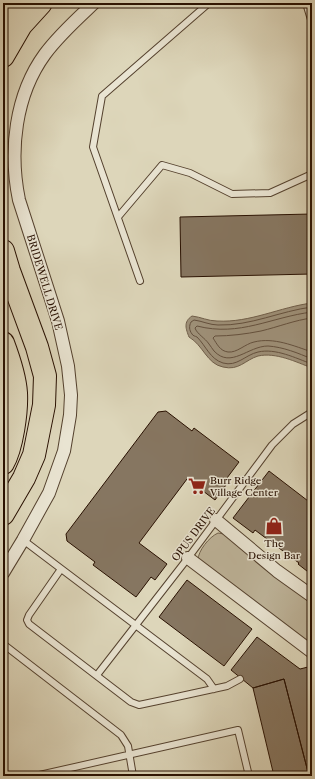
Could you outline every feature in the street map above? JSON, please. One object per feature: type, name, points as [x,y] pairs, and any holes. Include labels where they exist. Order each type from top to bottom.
[{"type":"highway","points":[[3,20],[20,3]]},
{"type":"highway","points":[[3,56],[21,25],[41,3]]},
{"type":"highway","points":[[3,251],[9,271],[38,347],[45,376],[44,405],[34,455],[24,478],[3,514]]},
{"type":"highway","points":[[3,343],[11,364],[16,394],[13,428],[7,456],[3,463]]},
{"type":"street","name":"BRIDEWELL DRIVE","points":[[3,573],[49,492],[59,466],[70,415],[71,395],[68,366],[58,321],[19,200],[15,180],[15,136],[20,110],[28,82],[45,54],[66,29],[94,3]]},
{"type":"street","points":[[216,520],[277,571],[312,596]]},
{"type":"street","points":[[188,558],[312,652]]},
{"type":"lane","points":[[140,281],[93,147],[102,96],[209,3]]},
{"type":"lane","points":[[306,3],[312,23]]},
{"type":"lane","points":[[118,218],[162,165],[190,173],[232,194],[270,193],[312,174]]},
{"type":"lane","name":"OPUS DRIVE","points":[[97,675],[188,558],[272,445],[293,424],[312,412]]},
{"type":"lane","points":[[23,540],[207,679],[214,689]]},
{"type":"lane","points":[[61,569],[29,615],[27,620],[29,624],[131,702],[139,705],[227,686],[240,679]]},
{"type":"lane","points":[[3,644],[116,729],[128,746],[133,776]]},
{"type":"lane","points":[[35,776],[238,730],[249,776]]},
{"type":"shaded area","points":[[218,533],[224,534],[312,600],[312,648],[198,560],[198,556],[205,545]]},
{"type":"water","points":[[312,303],[312,368],[286,358],[272,355],[258,356],[233,368],[223,367],[213,362],[194,340],[189,337],[186,328],[187,321],[192,316],[214,321],[241,320]]},
{"type":"building","points":[[312,214],[312,274],[181,277],[180,217]]},
{"type":"building","points":[[166,411],[192,431],[194,428],[239,462],[224,482],[226,485],[215,500],[187,479],[139,543],[167,564],[155,580],[151,577],[136,597],[93,565],[95,562],[67,541],[66,534],[158,412]]},
{"type":"building","points":[[269,471],[312,504],[312,575],[298,564],[299,563],[255,530],[253,533],[233,518]]},
{"type":"building","points":[[187,580],[252,629],[224,666],[159,617]]},
{"type":"building","points":[[257,637],[300,669],[312,666],[312,776],[309,776],[284,679],[253,688],[231,670]]},
{"type":"building","points":[[284,679],[309,776],[274,776],[253,688]]},
{"type":"place","name":"Burr Ridge Village Center","points":[[197,486]]},
{"type":"place","name":"The Design Bar","points":[[274,526]]}]
